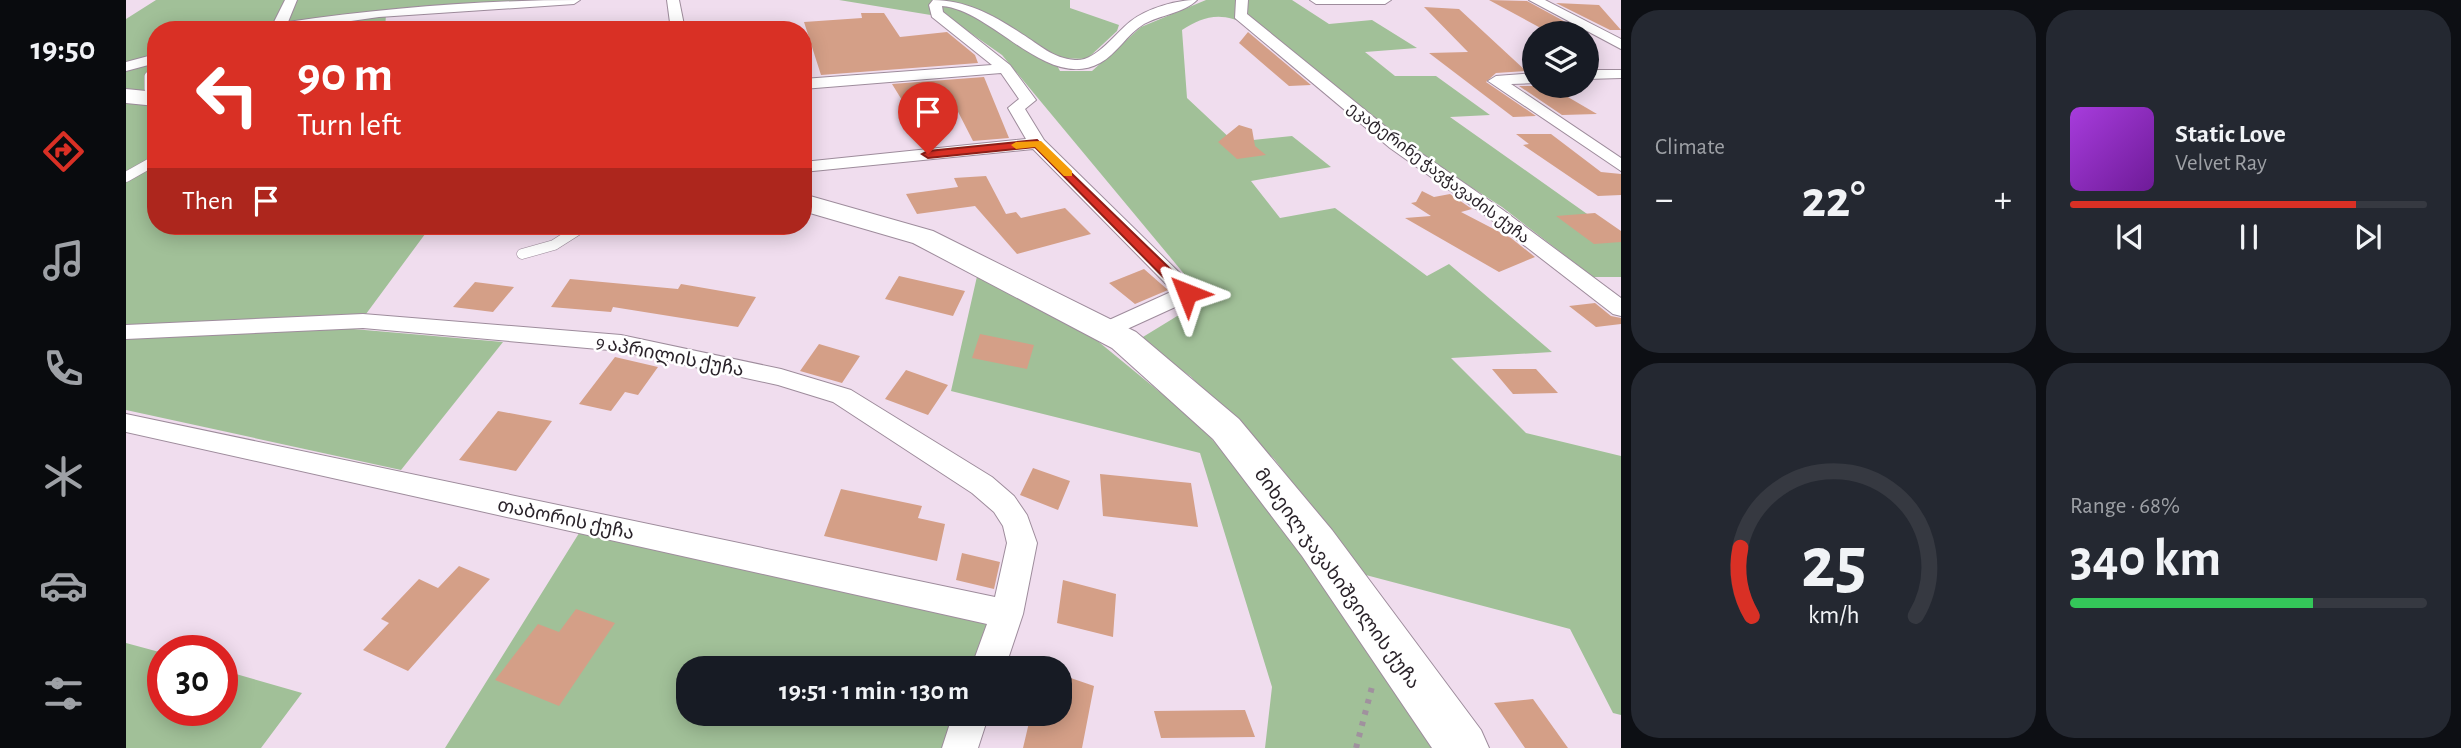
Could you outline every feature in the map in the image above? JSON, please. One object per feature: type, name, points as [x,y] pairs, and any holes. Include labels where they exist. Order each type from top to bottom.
[{"type":"main road","points":[[126,96],[147,97]]},
{"type":"main road","name":"მიხეილ ჯავახიშვილის ქუჩა","points":[[812,205],[923,237],[1124,340],[1226,429],[1317,542],[1394,655],[1463,748]]},
{"type":"street","points":[[282,21],[291,0]]},
{"type":"street","points":[[308,21],[464,4],[575,0]]},
{"type":"street","points":[[673,0],[676,21]]},
{"type":"street","points":[[1106,330],[1187,293],[1037,143],[1016,108],[1028,100],[1005,68],[937,14],[936,5],[940,0],[970,10],[1018,37],[1045,58],[1077,65],[1095,60],[1138,22],[1191,0]]},
{"type":"street","name":"ეკატერინე ჭავჭავაძის ქუჩა","points":[[1242,0],[1240,15],[1335,95],[1396,144],[1496,214],[1621,309]]},
{"type":"street","points":[[1316,0],[1385,0]]},
{"type":"street","points":[[1535,0],[1621,45]]},
{"type":"street","points":[[126,66],[147,60]]},
{"type":"street","points":[[812,83],[1005,68]]},
{"type":"street","points":[[1599,75],[1621,74]]},
{"type":"street","points":[[1522,79],[1496,81],[1621,166]]},
{"type":"street","points":[[812,166],[1037,143]]},
{"type":"street","name":"9 აპრილის ქუჩა","points":[[126,332],[363,321],[527,333],[621,343],[781,377],[842,396],[982,485],[1004,504],[1017,523],[1022,544],[1007,614],[992,656]]},
{"type":"street","name":"თაბორის ქუჩა","points":[[126,423],[1007,614]]},
{"type":"street","points":[[960,748],[967,726]]},
{"type":"lane","points":[[126,177],[147,165]]},
{"type":"lane","points":[[522,254],[555,245],[570,235]]},
{"type":"path","points":[[1356,748],[1380,660],[1394,655]]},
{"type":"green space","points":[[156,0],[546,0],[386,14],[386,21],[147,21],[147,91],[126,90],[126,19]]},
{"type":"green space","points":[[839,0],[1070,0],[1070,8],[1119,25],[1117,31],[1087,59],[1053,58],[1060,71],[1092,71],[1141,27],[1206,0],[1292,0],[1329,24],[1372,20],[1417,48],[1365,52],[1395,76],[1436,76],[1490,115],[1450,117],[1621,238],[1621,277],[1593,277],[1502,207],[1407,146],[1378,119],[1355,120],[1295,64],[1245,25],[1226,17],[1212,17],[1182,30],[1187,98],[1234,142],[1292,136],[1331,167],[1251,181],[1280,218],[1335,208],[1427,276],[1449,264],[1552,352],[1451,358],[1526,433],[1621,456],[1621,715],[1613,713],[1570,629],[1362,574],[1275,460],[1190,376],[1138,340],[1205,299],[1002,55],[949,18]]},
{"type":"green space","points":[[126,96],[147,98],[147,235],[424,235],[366,314],[126,332]]},
{"type":"green space","points":[[978,272],[1094,338],[1195,421],[1258,489],[1447,748],[1265,748],[1272,687],[1200,453],[951,391]]},
{"type":"green space","points":[[330,327],[503,342],[401,470],[126,410],[126,339]]},
{"type":"green space","points":[[586,522],[1007,614],[992,656],[676,656],[676,726],[967,726],[960,748],[445,748]]},
{"type":"green space","points":[[126,643],[147,649],[147,726],[238,726],[238,675],[302,693],[261,748],[126,748]]},
{"type":"building","points":[[1489,0],[1527,1],[1564,21],[1528,21]]},
{"type":"building","points":[[1556,3],[1599,5],[1621,30],[1610,30],[1599,24],[1599,21],[1592,21]]},
{"type":"building","points":[[1424,7],[1459,9],[1522,67],[1522,71],[1496,73],[1486,82],[1536,116],[1513,117],[1429,53],[1468,52]]},
{"type":"building","points":[[861,13],[884,13],[900,37],[947,32],[975,55],[978,63],[821,75],[812,47],[812,21],[862,18]]},
{"type":"building","points":[[1248,32],[1311,85],[1289,86],[1239,43]]},
{"type":"building","points":[[984,77],[1009,138],[973,141],[952,100],[905,105],[892,84]]},
{"type":"building","points":[[1537,98],[1570,98],[1597,114],[1562,115]]},
{"type":"building","points":[[1239,125],[1252,129],[1255,146],[1266,155],[1237,159],[1218,142]]},
{"type":"building","points":[[1516,134],[1551,134],[1601,172],[1621,174],[1621,195],[1598,196],[1523,145],[1529,144]]},
{"type":"building","points":[[986,176],[1006,214],[1016,212],[1021,218],[1065,208],[1091,234],[1017,254],[975,206],[917,214],[906,194],[958,187],[954,178]]},
{"type":"building","points":[[1422,191],[1434,197],[1450,194],[1472,209],[1461,212],[1511,238],[1535,257],[1499,272],[1405,218],[1431,216],[1411,203],[1416,202]]},
{"type":"building","points":[[1595,213],[1621,231],[1621,242],[1594,244],[1556,216]]},
{"type":"building","points":[[1144,269],[1168,290],[1135,304],[1109,283]]},
{"type":"building","points":[[899,276],[965,291],[953,316],[885,299]]},
{"type":"building","points":[[570,279],[678,289],[681,284],[756,297],[738,327],[613,307],[611,312],[551,307]]},
{"type":"building","points":[[475,282],[514,287],[493,312],[453,307]]},
{"type":"building","points":[[1595,303],[1611,316],[1621,318],[1621,324],[1596,327],[1569,306]]},
{"type":"building","points":[[980,334],[1034,345],[1027,369],[972,358]]},
{"type":"building","points":[[819,344],[860,356],[842,383],[800,371]]},
{"type":"building","points":[[615,357],[658,367],[638,395],[625,392],[611,411],[579,404]]},
{"type":"building","points":[[1492,369],[1536,369],[1558,393],[1513,394]]},
{"type":"building","points":[[906,370],[948,385],[928,415],[885,399]]},
{"type":"building","points":[[498,411],[552,421],[516,471],[459,460]]},
{"type":"building","points":[[1033,468],[1070,481],[1058,510],[1020,495]]},
{"type":"building","points":[[1100,474],[1191,483],[1198,527],[1103,516]]},
{"type":"building","points":[[841,489],[922,506],[918,518],[945,524],[937,561],[824,536]]},
{"type":"building","points":[[962,553],[1000,562],[994,589],[956,580]]},
{"type":"building","points":[[459,566],[490,579],[408,671],[363,650],[389,623],[381,619],[419,579],[438,588]]},
{"type":"building","points":[[1063,580],[1116,594],[1113,637],[1057,623]]},
{"type":"building","points":[[576,609],[615,623],[559,706],[495,680],[538,624],[559,632]]},
{"type":"building","points":[[1072,678],[1094,686],[1082,748],[1023,748],[1028,726],[1072,726]]},
{"type":"building","points":[[1533,699],[1568,748],[1525,748],[1494,703]]},
{"type":"building","points":[[1245,710],[1255,737],[1161,738],[1154,711]]},
{"type":"slow traffic","points":[[1016,145],[1037,143],[1068,174]]},
{"type":"route","points":[[928,154],[1037,143],[1187,293]]}]
